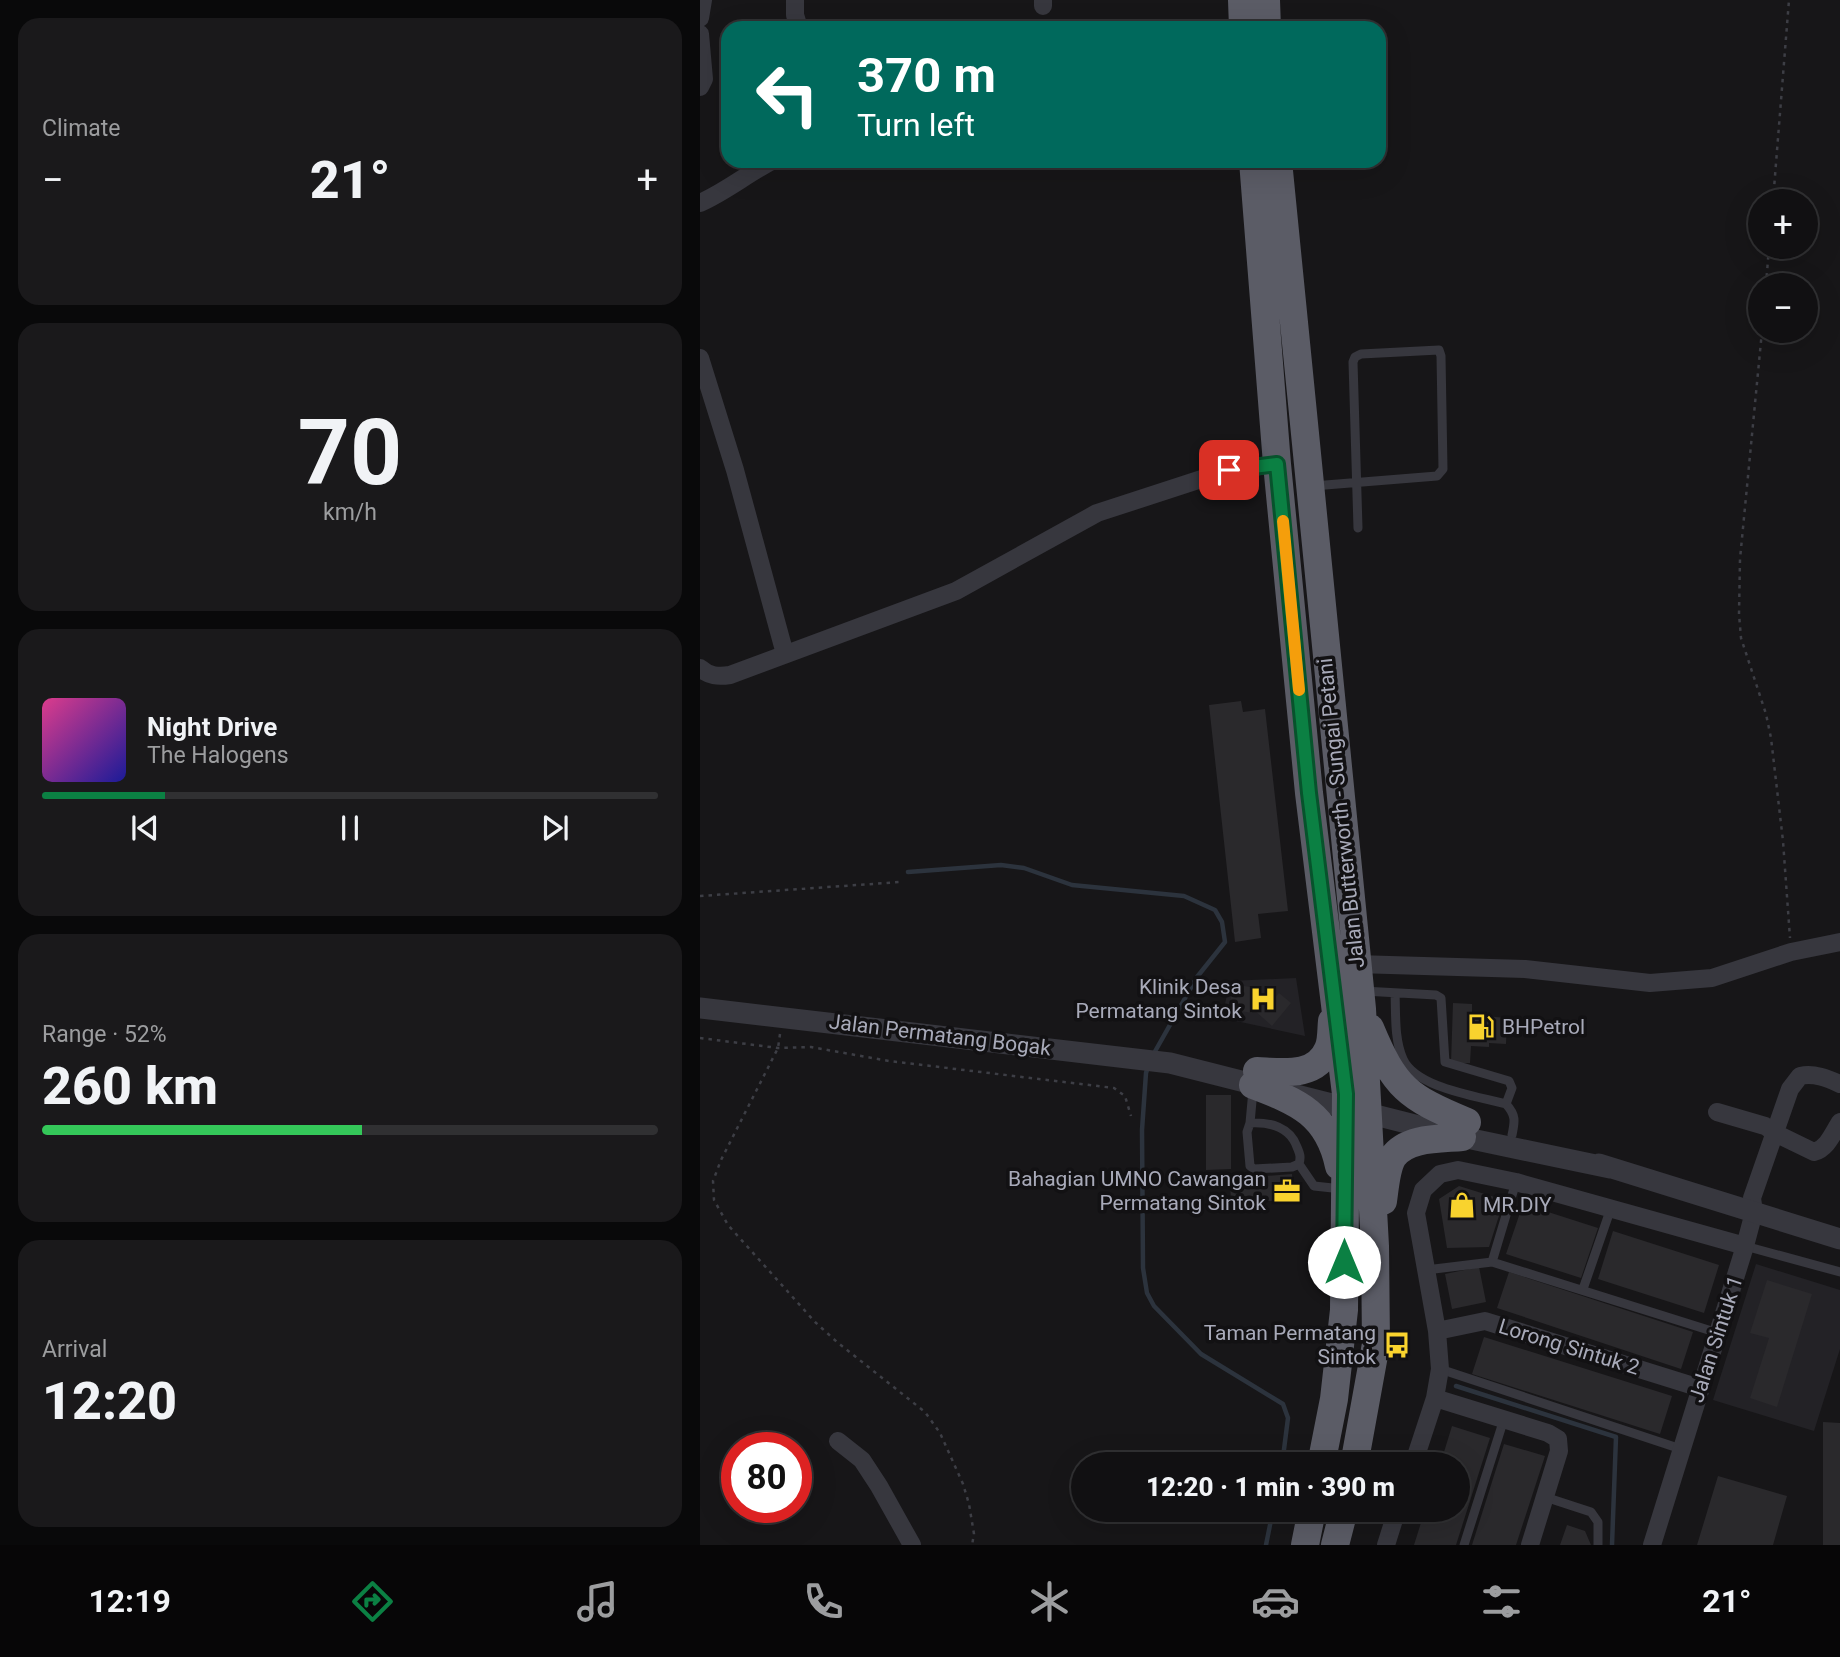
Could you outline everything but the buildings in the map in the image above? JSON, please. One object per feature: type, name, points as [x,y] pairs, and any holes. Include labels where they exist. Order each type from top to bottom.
[{"type":"highway","points":[[1242,0],[1244,21]]},
{"type":"highway","points":[[1266,0],[1267,21]]},
{"type":"highway","name":"Jalan Butterworth - Sungai Petani","points":[[1253,168],[1269,465],[1309,793],[1353,989]]},
{"type":"highway","name":"Jalan Butterworth - Sungai Petani","points":[[1279,168],[1318,485],[1353,989],[1357,1103],[1375,1246],[1376,1344],[1355,1452]]},
{"type":"highway","points":[[1255,1078],[1299,1072],[1312,1068],[1322,1059],[1353,989]]},
{"type":"highway","points":[[1353,989],[1395,1079],[1412,1095],[1464,1129]]},
{"type":"highway","points":[[1255,1078],[1311,1112],[1326,1131],[1335,1149],[1344,1189]]},
{"type":"highway","name":"Jalan Butterworth - Sungai Petani","points":[[1324,1452],[1334,1399],[1345,1310],[1344,1189],[1357,1103]]},
{"type":"highway","points":[[1375,1246],[1387,1176],[1393,1157],[1419,1141],[1464,1129]]},
{"type":"highway","points":[[1305,1545],[1310,1522]]},
{"type":"highway","points":[[1335,1545],[1341,1522]]},
{"type":"street","points":[[700,18],[703,0]]},
{"type":"street","points":[[795,0],[797,21]]},
{"type":"street","points":[[700,34],[704,65],[704,79],[700,87]]},
{"type":"street","points":[[700,203],[761,168]]},
{"type":"street","points":[[700,358],[735,470],[785,654]]},
{"type":"street","points":[[700,668],[719,677],[730,675],[956,591],[1097,513],[1229,470],[1269,465]]},
{"type":"street","points":[[1353,989],[1525,969],[1650,982],[1712,978],[1791,951],[1840,942]]},
{"type":"street","name":"Jalan Permatang Bogak","points":[[700,1008],[1175,1064],[1255,1078],[1464,1129]]},
{"type":"street","name":"Jalan Sintuk 1","points":[[1652,1545],[1745,1246],[1754,1212],[1752,1198],[1790,1088],[1800,1076],[1816,1075],[1840,1083]]},
{"type":"street","points":[[1717,1112],[1765,1126],[1814,1152],[1825,1146],[1840,1122]]},
{"type":"street","points":[[1464,1129],[1512,1135],[1840,1239]]},
{"type":"street","points":[[1464,1129],[1610,1168]]},
{"type":"street","points":[[1417,1452],[1435,1398],[1440,1369],[1437,1331],[1416,1213],[1423,1190],[1440,1174],[1458,1170],[1516,1182],[1745,1246]]},
{"type":"street","name":"Lorong Sintuk 2","points":[[1437,1331],[1485,1321],[1700,1388]]},
{"type":"street","points":[[1435,1398],[1548,1433],[1558,1439],[1559,1451],[1530,1545]]},
{"type":"street","points":[[838,1441],[862,1460],[912,1545]]},
{"type":"street","points":[[1386,1545],[1393,1522]]},
{"type":"lane","points":[[1318,485],[1352,482],[1437,476],[1440,473],[1443,469],[1443,432],[1439,350],[1361,354],[1355,357],[1352,482],[1358,528]]},
{"type":"lane","points":[[1353,989],[1436,995],[1441,998],[1445,1062],[1509,1081],[1512,1088],[1506,1104]]},
{"type":"lane","points":[[1395,993],[1398,1045],[1403,1060],[1412,1072],[1424,1081],[1506,1104],[1514,1112],[1512,1135]]},
{"type":"lane","points":[[1250,1123],[1274,1126],[1289,1132],[1294,1138],[1301,1159],[1299,1164],[1279,1168],[1254,1169],[1250,1166],[1247,1132],[1255,1078]]},
{"type":"lane","points":[[1299,1164],[1314,1186],[1344,1189]]},
{"type":"lane","points":[[1492,1262],[1516,1182]]},
{"type":"lane","points":[[1583,1289],[1611,1208]]},
{"type":"lane","points":[[1745,1246],[1840,1272]]},
{"type":"lane","points":[[1426,1270],[1492,1262],[1718,1333]]},
{"type":"lane","points":[[1440,1369],[1681,1449]]},
{"type":"lane","points":[[1464,1545],[1504,1419]]},
{"type":"lane","points":[[1545,1497],[1591,1512],[1598,1522],[1598,1545]]},
{"type":"path","points":[[1774,189],[1789,0]]},
{"type":"path","points":[[1761,343],[1740,559],[1738,614],[1741,638],[1771,738],[1783,841],[1791,951]]},
{"type":"path","points":[[700,897],[900,882]]},
{"type":"path","points":[[784,1017],[778,1048],[720,1160],[713,1181],[714,1200],[728,1225],[815,1321],[837,1342],[925,1412],[940,1433],[963,1483],[972,1524],[972,1545]]},
{"type":"path","points":[[700,1038],[778,1048],[811,1047],[889,1061],[1114,1088],[1125,1096],[1131,1116]]},
{"type":"shaded area","name":"Klinik Desa Permatang Sintok","points":[[1296,978],[1305,1036],[1222,1018],[1230,981]]},
{"type":"shaded area","points":[[1756,1264],[1840,1290],[1840,1349],[1814,1431],[1713,1400]]},
{"type":"waterway","points":[[908,872],[1001,865],[1024,868],[1072,885],[1184,896],[1215,910],[1222,922],[1225,942],[1197,977],[1153,1055]]},
{"type":"waterway","points":[[1148,1067],[1142,1130],[1143,1268],[1147,1293],[1154,1306],[1201,1354],[1283,1404],[1288,1418],[1284,1452]]},
{"type":"waterway","points":[[1456,1386],[1616,1437],[1612,1545]]},
{"type":"waterway","points":[[1266,1545],[1271,1522]]},
{"type":"slow traffic","points":[[1283,521],[1299,690]]},
{"type":"place","name":"Klinik Desa Permatang Sintok","points":[[1263,999]]},
{"type":"place","name":"BHPetrol","points":[[1481,1027]]},
{"type":"place","name":"Bahagian UMNO Cawangan Permatang Sintok","points":[[1287,1191]]},
{"type":"place","name":"MR.DIY","points":[[1462,1205]]},
{"type":"place","name":"Taman Permatang Sintok","points":[[1397,1345]]},
{"type":"route","points":[[1229,470],[1277,464],[1309,793],[1346,1094],[1344,1262]]}]
